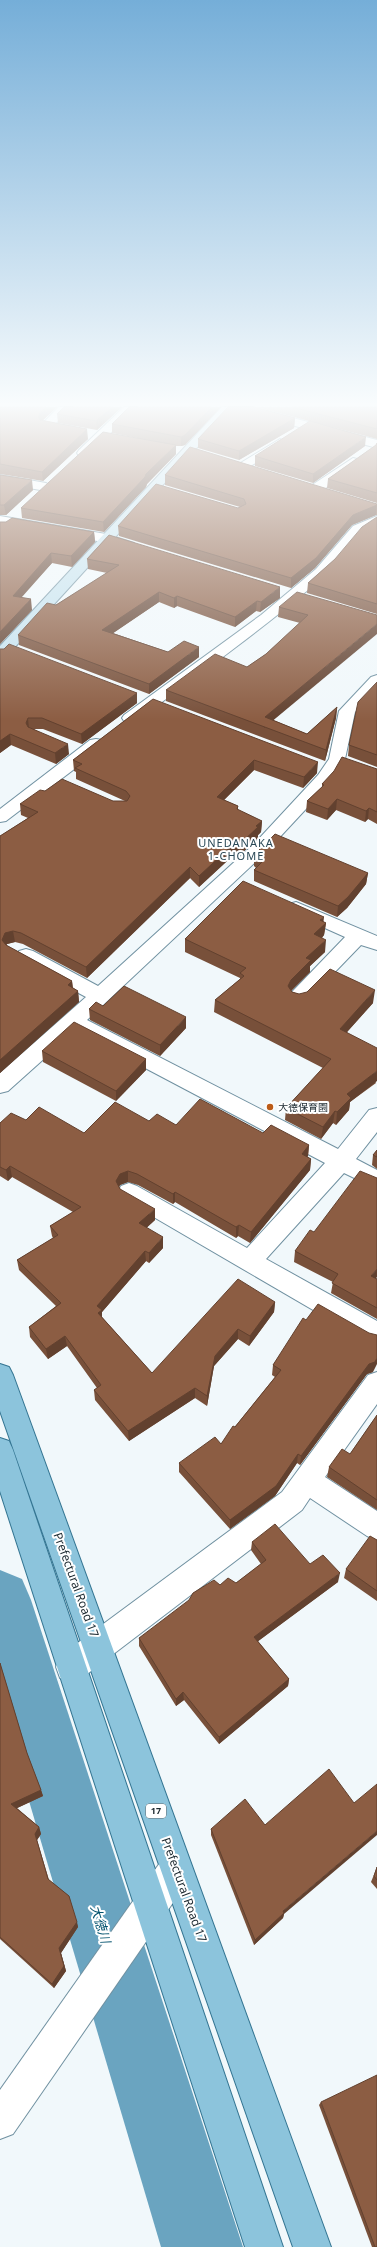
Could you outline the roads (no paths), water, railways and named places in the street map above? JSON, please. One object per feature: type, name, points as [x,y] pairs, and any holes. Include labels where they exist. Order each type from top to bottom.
[{"type":"main road","points":[[8,648],[130,512]]},
{"type":"main road","name":"Prefectural Road 17","points":[[0,1375],[312,2247]]},
{"type":"main road","points":[[0,1450],[149,1904],[264,2247]]},
{"type":"street","points":[[3,524],[20,512]]},
{"type":"street","points":[[0,817],[53,777],[77,750],[114,730],[266,618],[321,572],[350,536],[358,529],[377,520]]},
{"type":"street","points":[[3,524],[106,538],[143,550]]},
{"type":"street","points":[[0,1084],[234,881],[259,849],[326,777],[333,765],[347,711],[377,680]]},
{"type":"street","points":[[53,777],[73,786]]},
{"type":"street","points":[[278,900],[377,944]]},
{"type":"street","points":[[298,998],[358,936]]},
{"type":"street","points":[[15,950],[101,996]]},
{"type":"street","points":[[73,1021],[377,1180]]},
{"type":"street","points":[[249,1261],[341,1161],[377,1116]]},
{"type":"street","points":[[129,1192],[377,1334]]},
{"type":"street","points":[[71,1667],[292,1501],[377,1383]]},
{"type":"street","points":[[307,1480],[377,1527]]},
{"type":"street","points":[[0,2121],[149,1904],[176,1869]]},
{"type":"waterway","name":"大徳川","points":[[0,1600],[202,2247]]},
{"type":"place","name":"大徳保育園","points":[[270,1107]]},
{"type":"district","name":"UNEDANAKA 1-CHOME","points":[[236,849]]}]
